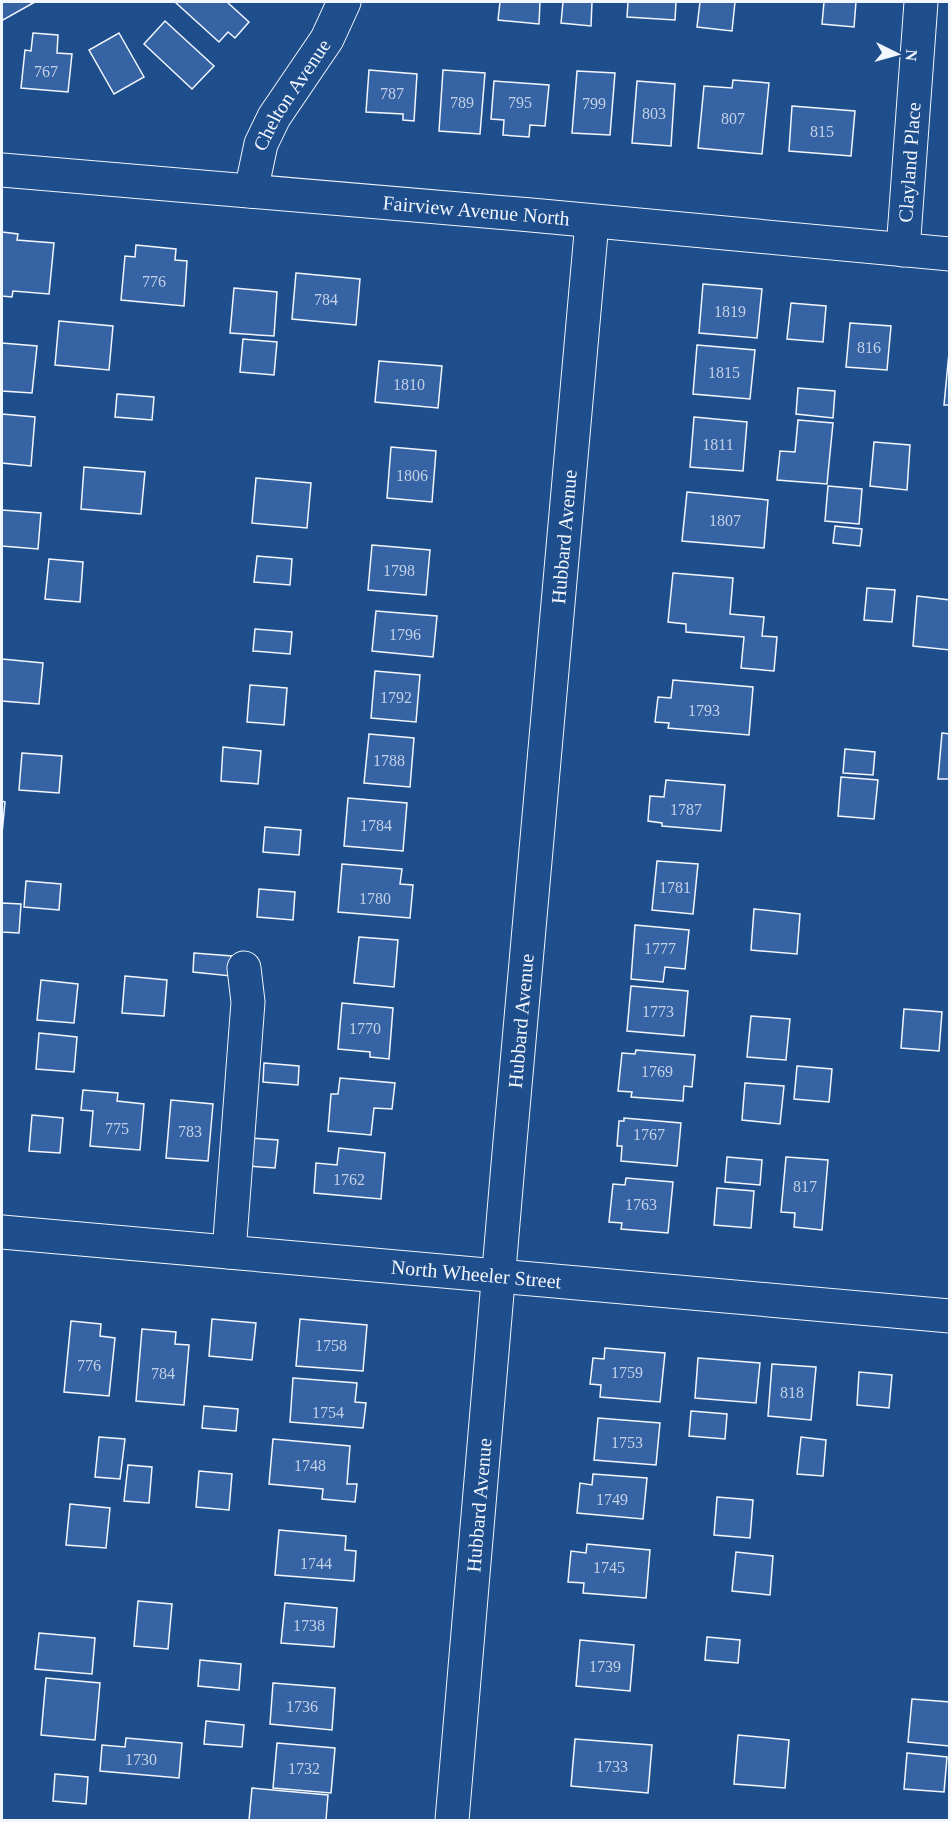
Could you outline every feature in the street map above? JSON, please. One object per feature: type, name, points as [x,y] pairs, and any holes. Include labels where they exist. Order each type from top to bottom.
[{"type":"street","name":"Chelton Avenue","points":[[251,191],[261,144],[274,117],[327,39],[344,2]]},
{"type":"street","name":"Clayland Place","points":[[903,250],[921,2]]},
{"type":"street","name":"Fairview Avenue North","points":[[2,170],[950,254]]},
{"type":"street","name":"Hubbard Avenue","points":[[452,1821],[592,222]]},
{"type":"street","points":[[229,1252],[248,1002],[244,968]]},
{"type":"street","name":"North Wheeler Street","points":[[2,1232],[950,1316]]},
{"type":"building","points":[[2,2],[35,2],[3,20]]},
{"type":"building","points":[[175,2],[227,2],[249,22],[235,38],[228,32],[219,42]]},
{"type":"building","points":[[500,2],[540,2],[539,24],[498,20]]},
{"type":"building","points":[[563,2],[592,2],[591,26],[561,23]]},
{"type":"building","points":[[628,2],[676,2],[675,20],[627,17]]},
{"type":"building","points":[[700,2],[735,2],[732,31],[697,27]]},
{"type":"building","points":[[824,2],[856,2],[854,27],[822,24]]},
{"type":"building","points":[[165,21],[214,66],[192,89],[144,44]]},
{"type":"building","points":[[33,33],[58,35],[57,53],[72,54],[68,92],[21,88],[25,50],[31,51]]},
{"type":"building","points":[[119,33],[144,77],[114,94],[89,50]]},
{"type":"building","points":[[369,70],[417,74],[414,121],[403,120],[403,114],[366,112]]},
{"type":"building","points":[[443,70],[485,73],[480,134],[439,131]]},
{"type":"building","points":[[577,71],[615,73],[610,135],[572,133]]},
{"type":"building","points":[[733,80],[769,83],[762,154],[698,148],[704,86],[732,88]]},
{"type":"building","points":[[494,81],[549,85],[545,126],[530,125],[529,137],[503,135],[504,120],[491,119]]},
{"type":"building","points":[[637,81],[675,84],[671,146],[632,143]]},
{"type":"building","points":[[792,106],[855,111],[851,156],[789,151]]},
{"type":"building","points":[[2,232],[18,234],[17,240],[54,243],[49,294],[13,291],[12,297],[2,296]]},
{"type":"building","points":[[136,245],[176,249],[175,260],[187,261],[184,306],[121,300],[125,256],[135,257]]},
{"type":"building","points":[[296,273],[360,279],[356,325],[292,319]]},
{"type":"building","points":[[703,284],[762,289],[757,338],[699,333]]},
{"type":"building","points":[[234,288],[277,292],[274,336],[230,333]]},
{"type":"building","points":[[791,303],[826,306],[823,342],[787,339]]},
{"type":"building","points":[[59,321],[113,326],[109,370],[55,365]]},
{"type":"building","points":[[850,323],[891,326],[887,370],[846,367]]},
{"type":"building","points":[[243,339],[277,342],[274,375],[240,372]]},
{"type":"building","points":[[950,342],[950,405],[944,405]]},
{"type":"building","points":[[2,343],[37,346],[32,393],[2,391]]},
{"type":"building","points":[[697,345],[755,350],[750,399],[693,394]]},
{"type":"building","points":[[379,361],[442,366],[438,408],[375,402]]},
{"type":"building","points":[[798,388],[835,391],[833,418],[796,414]]},
{"type":"building","points":[[117,394],[154,397],[152,420],[115,417]]},
{"type":"building","points":[[2,414],[35,417],[31,466],[2,463]]},
{"type":"building","points":[[694,417],[747,422],[743,471],[690,467]]},
{"type":"building","points":[[798,420],[833,423],[827,484],[777,480],[780,451],[795,452]]},
{"type":"building","points":[[874,442],[910,445],[907,490],[870,486]]},
{"type":"building","points":[[391,447],[436,451],[432,502],[387,498]]},
{"type":"building","points":[[84,467],[145,472],[141,514],[81,509]]},
{"type":"building","points":[[256,478],[311,483],[307,528],[252,523]]},
{"type":"building","points":[[828,486],[862,489],[859,524],[825,521]]},
{"type":"building","points":[[687,492],[768,500],[764,548],[682,541]]},
{"type":"building","points":[[2,510],[41,513],[38,549],[2,546]]},
{"type":"building","points":[[835,526],[862,529],[860,546],[833,543]]},
{"type":"building","points":[[372,545],[430,550],[426,595],[368,590]]},
{"type":"building","points":[[257,556],[292,559],[290,585],[254,582]]},
{"type":"building","points":[[49,559],[83,562],[80,602],[45,599]]},
{"type":"building","points":[[673,573],[733,578],[730,614],[764,617],[762,636],[777,637],[774,671],[741,668],[744,637],[686,632],[686,624],[668,622]]},
{"type":"building","points":[[867,588],[895,590],[892,622],[864,620]]},
{"type":"building","points":[[917,596],[950,600],[950,650],[913,646]]},
{"type":"building","points":[[376,611],[437,616],[433,657],[372,651]]},
{"type":"building","points":[[255,629],[292,632],[290,654],[253,651]]},
{"type":"building","points":[[2,659],[43,663],[39,704],[2,701]]},
{"type":"building","points":[[375,671],[420,675],[416,722],[371,718]]},
{"type":"building","points":[[673,680],[753,687],[749,735],[668,728],[669,723],[655,722],[658,697],[671,698]]},
{"type":"building","points":[[250,685],[287,688],[284,725],[247,722]]},
{"type":"building","points":[[942,733],[950,734],[950,779],[938,779]]},
{"type":"building","points":[[369,734],[414,738],[410,787],[364,783]]},
{"type":"building","points":[[223,747],[261,751],[258,784],[221,781]]},
{"type":"building","points":[[845,749],[875,752],[873,775],[843,773]]},
{"type":"building","points":[[22,753],[62,756],[59,793],[19,790]]},
{"type":"building","points":[[841,777],[878,780],[874,819],[838,816]]},
{"type":"building","points":[[666,780],[725,785],[721,831],[662,826],[662,823],[648,821],[650,796],[664,797]]},
{"type":"building","points":[[348,798],[407,803],[403,851],[344,846]]},
{"type":"building","points":[[2,801],[5,802],[2,834]]},
{"type":"building","points":[[265,827],[301,830],[299,855],[263,852]]},
{"type":"building","points":[[657,861],[698,864],[693,914],[652,910]]},
{"type":"building","points":[[342,864],[402,869],[400,884],[413,885],[410,918],[338,912]]},
{"type":"building","points":[[26,881],[61,884],[59,910],[24,907]]},
{"type":"building","points":[[259,889],[295,892],[293,920],[257,917]]},
{"type":"building","points":[[2,903],[21,904],[19,933],[2,932]]},
{"type":"building","points":[[754,909],[800,914],[797,954],[751,950]]},
{"type":"building","points":[[635,925],[689,930],[685,969],[665,967],[663,982],[631,979]]},
{"type":"building","points":[[359,937],[398,940],[394,987],[354,983]]},
{"type":"building","points":[[194,953],[232,956],[231,976],[193,972]]},
{"type":"building","points":[[125,976],[167,980],[164,1016],[122,1013]]},
{"type":"building","points":[[41,980],[78,984],[74,1023],[37,1020]]},
{"type":"building","points":[[631,986],[688,991],[684,1036],[627,1031]]},
{"type":"building","points":[[342,1003],[393,1008],[389,1059],[370,1057],[370,1052],[338,1049]]},
{"type":"building","points":[[904,1009],[942,1012],[939,1051],[901,1048]]},
{"type":"building","points":[[751,1016],[790,1019],[786,1060],[747,1057]]},
{"type":"building","points":[[39,1033],[77,1037],[74,1072],[36,1069]]},
{"type":"building","points":[[636,1050],[695,1055],[692,1087],[684,1086],[683,1101],[631,1097],[632,1092],[618,1091],[622,1053],[635,1054]]},
{"type":"building","points":[[264,1063],[299,1066],[298,1085],[263,1082]]},
{"type":"building","points":[[797,1066],[832,1069],[829,1102],[794,1099]]},
{"type":"building","points":[[340,1078],[395,1083],[392,1109],[374,1108],[371,1135],[328,1131],[331,1094],[338,1094]]},
{"type":"building","points":[[745,1083],[784,1086],[780,1124],[742,1120]]},
{"type":"building","points":[[83,1090],[118,1093],[117,1101],[144,1104],[140,1150],[90,1146],[93,1111],[81,1110]]},
{"type":"building","points":[[171,1100],[213,1104],[208,1161],[166,1158]]},
{"type":"building","points":[[32,1115],[63,1118],[60,1153],[29,1151]]},
{"type":"building","points":[[624,1118],[681,1123],[677,1166],[621,1161],[622,1146],[617,1146],[619,1121],[624,1121]]},
{"type":"building","points":[[250,1138],[278,1140],[275,1168],[248,1166]]},
{"type":"building","points":[[339,1148],[385,1153],[381,1199],[314,1193],[316,1163],[337,1165]]},
{"type":"building","points":[[727,1157],[762,1160],[760,1185],[725,1182]]},
{"type":"building","points":[[786,1157],[828,1160],[822,1230],[794,1227],[795,1213],[781,1212]]},
{"type":"building","points":[[626,1178],[673,1182],[668,1233],[621,1229],[622,1223],[609,1222],[613,1184],[625,1185]]},
{"type":"building","points":[[717,1188],[754,1191],[751,1228],[714,1225]]},
{"type":"building","points":[[212,1319],[256,1323],[252,1360],[209,1356]]},
{"type":"building","points":[[300,1319],[367,1325],[363,1371],[296,1366]]},
{"type":"building","points":[[71,1321],[101,1324],[100,1336],[115,1338],[109,1396],[64,1392]]},
{"type":"building","points":[[142,1329],[176,1332],[175,1344],[189,1345],[184,1405],[136,1401]]},
{"type":"building","points":[[605,1348],[665,1353],[660,1402],[600,1397],[601,1385],[590,1384],[593,1358],[604,1359]]},
{"type":"building","points":[[698,1358],[760,1363],[756,1403],[695,1398]]},
{"type":"building","points":[[772,1364],[816,1367],[811,1420],[768,1416]]},
{"type":"building","points":[[859,1372],[892,1375],[889,1408],[857,1405]]},
{"type":"building","points":[[293,1378],[357,1383],[355,1402],[366,1403],[363,1428],[290,1422]]},
{"type":"building","points":[[204,1406],[238,1409],[236,1431],[202,1428]]},
{"type":"building","points":[[691,1411],[727,1414],[725,1439],[689,1436]]},
{"type":"building","points":[[598,1418],[660,1423],[656,1465],[594,1460]]},
{"type":"building","points":[[99,1437],[125,1439],[120,1479],[95,1477]]},
{"type":"building","points":[[801,1437],[826,1440],[823,1476],[797,1474]]},
{"type":"building","points":[[273,1439],[350,1446],[347,1484],[357,1484],[355,1502],[322,1499],[323,1489],[269,1484]]},
{"type":"building","points":[[128,1465],[152,1467],[149,1503],[124,1501]]},
{"type":"building","points":[[199,1471],[232,1474],[229,1510],[196,1507]]},
{"type":"building","points":[[593,1474],[647,1478],[643,1519],[577,1513],[580,1483],[592,1485]]},
{"type":"building","points":[[717,1497],[753,1500],[750,1538],[714,1535]]},
{"type":"building","points":[[70,1504],[110,1508],[106,1548],[66,1545]]},
{"type":"building","points":[[279,1530],[346,1536],[345,1550],[356,1551],[354,1581],[275,1575]]},
{"type":"building","points":[[587,1544],[650,1550],[646,1598],[583,1593],[584,1583],[568,1582],[571,1551],[586,1553]]},
{"type":"building","points":[[736,1552],[773,1556],[770,1595],[732,1591]]},
{"type":"building","points":[[138,1601],[172,1604],[168,1649],[134,1646]]},
{"type":"building","points":[[285,1603],[337,1608],[334,1647],[281,1643]]},
{"type":"building","points":[[39,1633],[95,1638],[92,1674],[35,1669]]},
{"type":"building","points":[[707,1637],[740,1640],[738,1663],[705,1660]]},
{"type":"building","points":[[580,1640],[634,1645],[630,1691],[576,1686]]},
{"type":"building","points":[[200,1660],[241,1664],[239,1690],[198,1686]]},
{"type":"building","points":[[46,1678],[100,1683],[95,1740],[41,1735]]},
{"type":"building","points":[[273,1683],[335,1688],[332,1730],[270,1724]]},
{"type":"building","points":[[912,1699],[950,1702],[949,1746],[908,1742]]},
{"type":"building","points":[[206,1721],[244,1725],[242,1747],[204,1744]]},
{"type":"building","points":[[738,1735],[789,1740],[785,1788],[734,1784]]},
{"type":"building","points":[[126,1738],[182,1743],[179,1778],[100,1771],[102,1745],[125,1747]]},
{"type":"building","points":[[575,1739],[652,1745],[648,1793],[571,1786]]},
{"type":"building","points":[[277,1743],[335,1748],[331,1793],[273,1788]]},
{"type":"building","points":[[907,1753],[947,1757],[944,1792],[904,1789]]},
{"type":"building","points":[[55,1774],[88,1777],[86,1804],[53,1801]]},
{"type":"building","points":[[252,1788],[328,1795],[326,1820],[249,1820]]}]
